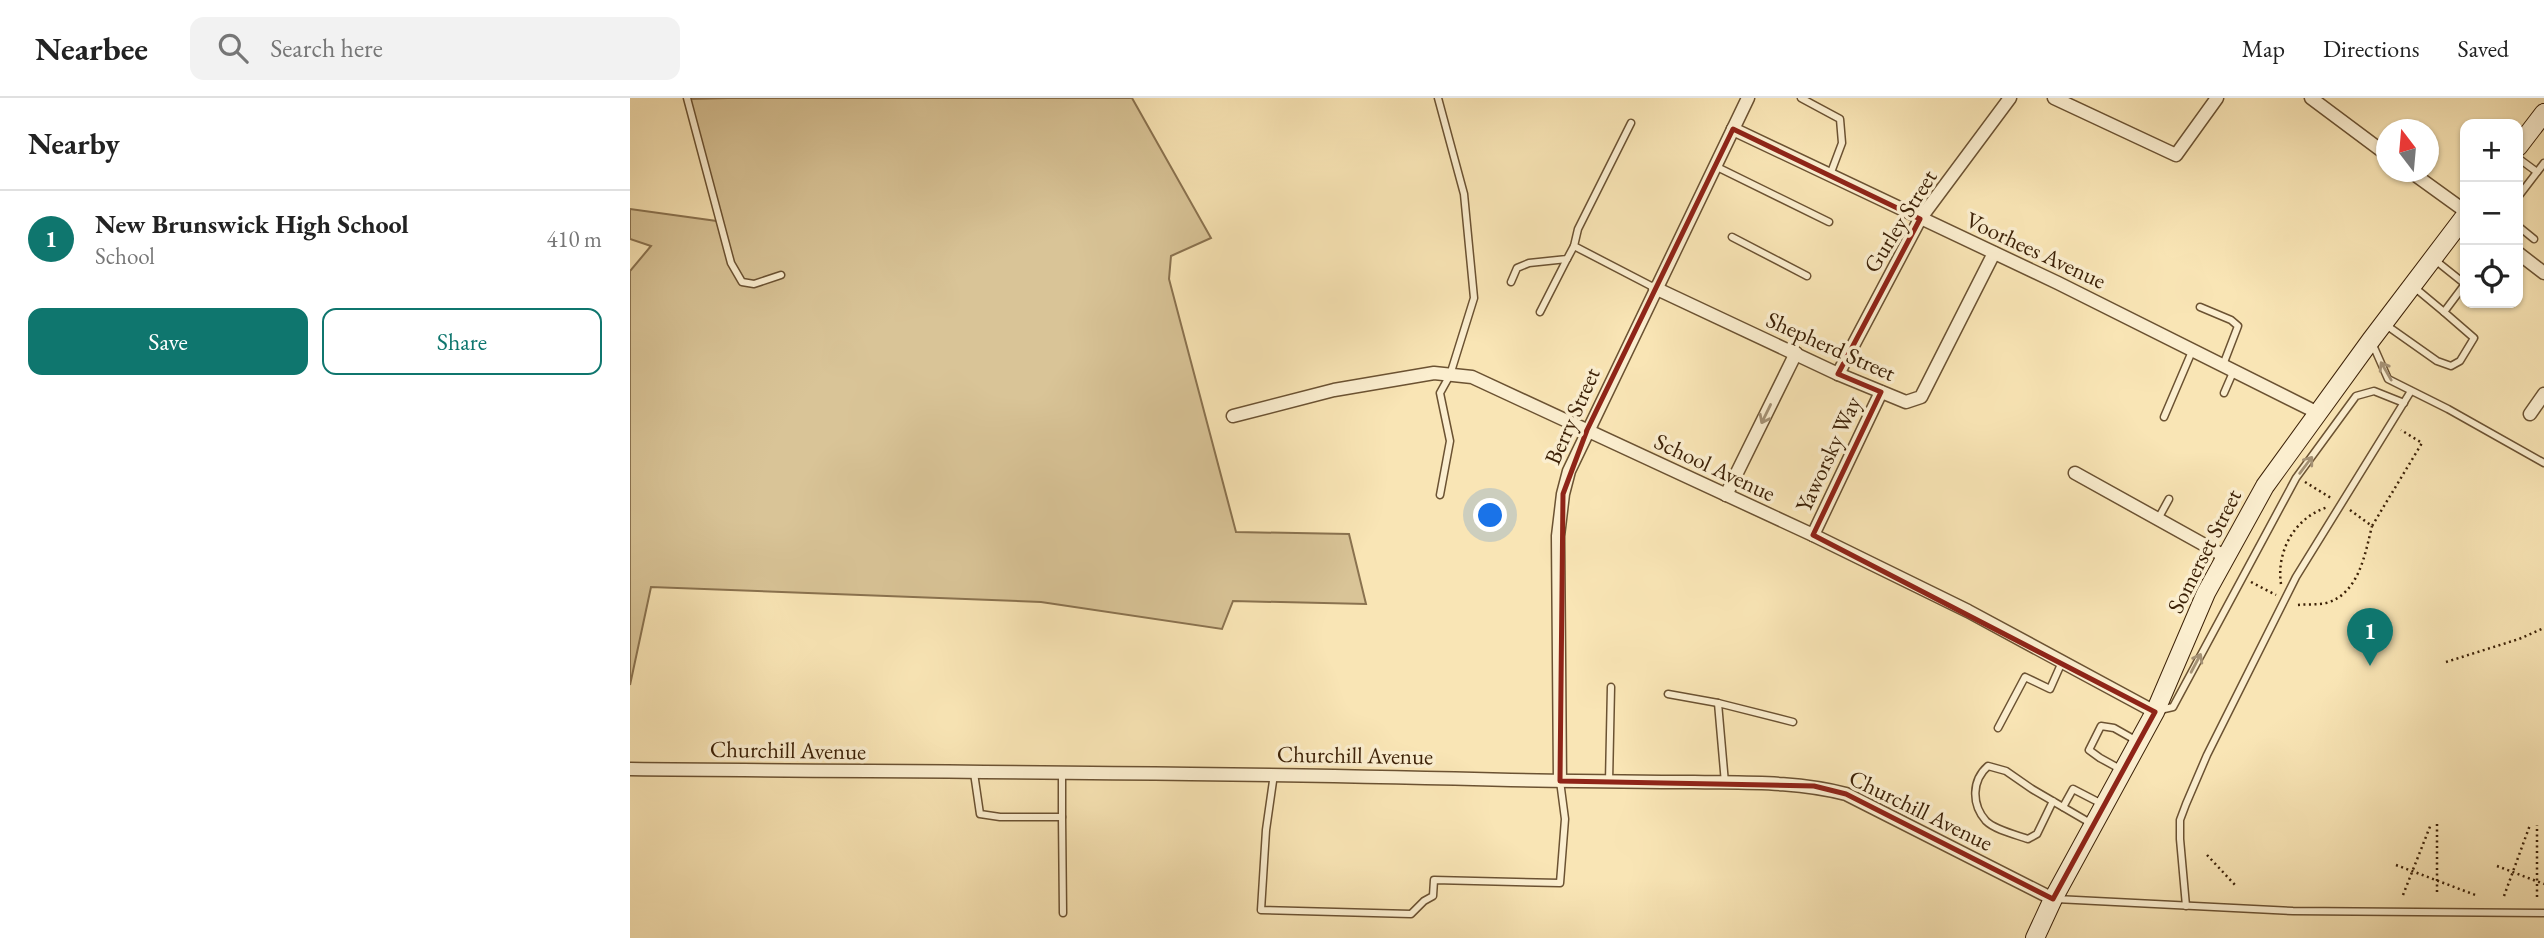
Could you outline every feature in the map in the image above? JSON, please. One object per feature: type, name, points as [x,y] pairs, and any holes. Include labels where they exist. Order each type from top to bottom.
[{"type":"main road","points":[[2523,142],[2542,121]]},
{"type":"main road","name":"Somerset Street","points":[[2035,938],[2053,899],[2155,712],[2223,560],[2265,486],[2460,220]]},
{"type":"street","name":"Berry Street","points":[[1560,781],[1558,536],[1569,471],[1748,98]]},
{"type":"street","name":"Gurley Street","points":[[1838,374],[1920,219],[2010,98]]},
{"type":"street","points":[[2054,98],[2176,155],[2217,98]]},
{"type":"street","points":[[2311,98],[2376,147]]},
{"type":"street","name":"Voorhees Avenue","points":[[1733,129],[2193,349],[2319,413]]},
{"type":"street","points":[[2424,182],[2460,209]]},
{"type":"street","name":"Shepherd Street","points":[[1655,288],[1838,374],[1906,402],[1921,397],[1994,253]]},
{"type":"street","points":[[2523,257],[2544,273]]},
{"type":"street","points":[[1726,495],[1796,353]]},
{"type":"street","name":"School Avenue","points":[[1233,416],[1334,390],[1434,373],[1472,377],[1813,535],[1968,611],[2155,712]]},
{"type":"street","name":"Yaworsky Way","points":[[1813,535],[1881,392]]},
{"type":"street","points":[[2530,414],[2544,394]]},
{"type":"street","points":[[2075,473],[2219,553],[2223,560]]},
{"type":"street","name":"Churchill Avenue","points":[[630,769],[1062,774],[1274,773],[1814,786],[1846,794],[2053,899]]},
{"type":"lane","points":[[687,98],[731,263],[742,282],[754,284],[781,275]]},
{"type":"lane","points":[[1438,98],[1464,194],[1474,298],[1450,375],[1440,393],[1450,440],[1440,495]]},
{"type":"lane","points":[[1801,98],[1840,118],[1842,143],[1830,176]]},
{"type":"lane","points":[[1540,312],[1631,123]]},
{"type":"lane","points":[[2523,162],[2537,172]]},
{"type":"lane","points":[[2523,190],[2544,163]]},
{"type":"lane","points":[[1715,166],[1829,222]]},
{"type":"lane","points":[[2523,230],[2534,239]]},
{"type":"lane","points":[[1732,237],[1807,276]]},
{"type":"lane","points":[[1574,246],[1655,288]]},
{"type":"lane","points":[[2433,258],[2465,284],[2444,312]]},
{"type":"lane","points":[[1511,282],[1517,268],[1530,263],[1567,259]]},
{"type":"lane","points":[[2384,323],[2437,361],[2451,366],[2460,361],[2474,338],[2412,286]]},
{"type":"lane","points":[[2200,307],[2231,320],[2238,327],[2224,393]]},
{"type":"lane","points":[[2371,340],[2388,379],[2544,464]]},
{"type":"lane","points":[[2164,417],[2193,349]]},
{"type":"lane","points":[[2155,712],[2173,707],[2296,478],[2356,396],[2374,391],[2404,404]]},
{"type":"lane","points":[[2186,906],[2180,820],[2207,755],[2296,577],[2412,391]]},
{"type":"lane","points":[[2158,520],[2169,499]]},
{"type":"lane","points":[[1998,728],[2025,677],[2050,689],[2062,662]]},
{"type":"lane","points":[[1609,782],[1611,687]]},
{"type":"lane","points":[[1668,694],[1793,722]]},
{"type":"lane","points":[[1718,704],[1725,783]]},
{"type":"lane","points":[[2124,770],[2089,750],[2101,726],[2114,728],[2139,742]]},
{"type":"lane","points":[[2053,802],[2037,834],[2028,839],[1987,823],[1978,808],[1974,786],[1980,772],[1988,765],[2006,771],[2094,825]]},
{"type":"lane","points":[[974,773],[980,814],[1000,817],[1062,817]]},
{"type":"lane","points":[[1274,773],[1266,830],[1261,910],[1411,914],[1433,896],[1434,880],[1560,883],[1564,819],[1560,781]]},
{"type":"lane","points":[[1062,774],[1063,913]]},
{"type":"lane","points":[[2063,807],[2073,789],[2105,806]]},
{"type":"lane","points":[[2053,899],[2293,911],[2544,913]]},
{"type":"path","points":[[2298,605],[2326,603],[2345,594],[2362,567],[2372,526],[2423,443],[2401,430]]},
{"type":"path","points":[[2248,580],[2277,595],[2282,588],[2279,571],[2283,552],[2292,533],[2306,519],[2335,501],[2305,482]]},
{"type":"path","points":[[2350,510],[2372,526]]},
{"type":"path","points":[[2446,662],[2519,639],[2544,628]]},
{"type":"path","points":[[2403,895],[2431,824]]},
{"type":"path","points":[[2437,824],[2437,895]]},
{"type":"path","points":[[2504,896],[2530,825]]},
{"type":"path","points":[[2537,897],[2538,825]]},
{"type":"path","points":[[2207,855],[2237,887]]},
{"type":"path","points":[[2396,865],[2478,896]]},
{"type":"path","points":[[2497,866],[2544,884]]},
{"type":"highlighted area","points":[[1733,129],[1920,219],[1838,374],[1881,392],[1813,535],[2155,712],[2053,899],[1846,794],[1814,786],[1560,781],[1563,494],[1587,430]]},
{"type":"shaded area","points":[[1132,98],[1211,238],[1171,256],[1169,279],[1236,532],[1349,534],[1366,604],[1233,601],[1222,629],[1041,602],[651,587],[630,685],[630,271],[651,246],[630,239],[630,209],[717,221],[687,99]]},
{"type":"place","name":"New Brunswick High School","points":[[2370,666]]}]
